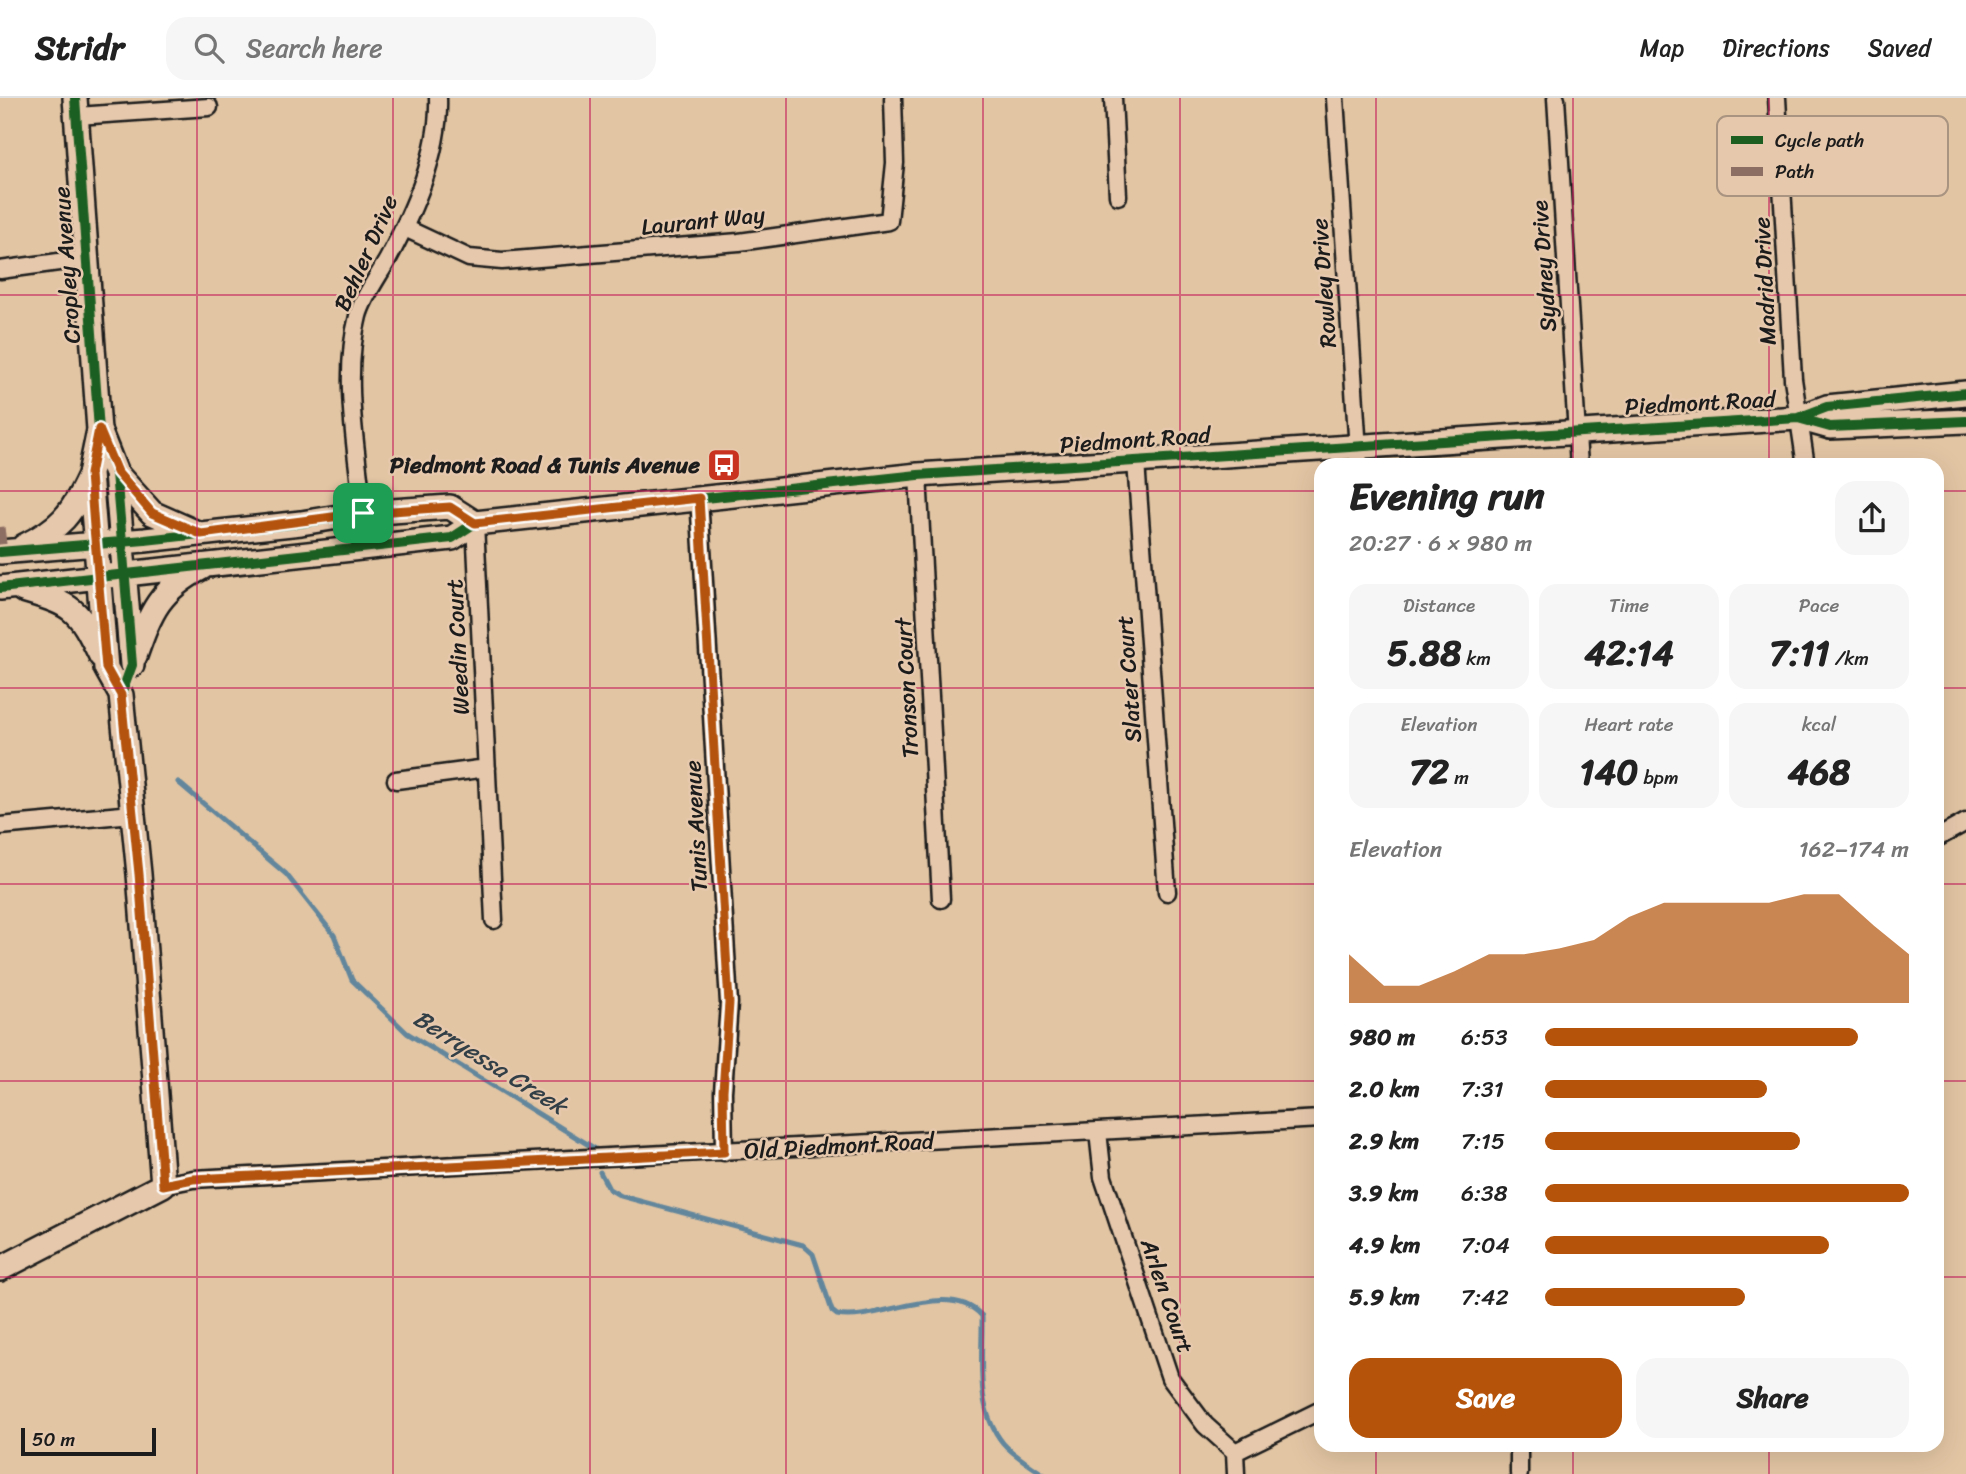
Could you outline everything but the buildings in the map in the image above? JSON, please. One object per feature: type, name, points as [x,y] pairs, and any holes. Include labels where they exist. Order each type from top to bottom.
[{"type":"main road","name":"Cropley Avenue","points":[[76,107],[99,429],[90,474],[106,668],[121,695],[163,1185]]},
{"type":"main road","name":"Piedmont Road","points":[[1798,418],[1827,407],[1966,393]]},
{"type":"main road","name":"Piedmont Road","points":[[6,587],[452,538],[475,523],[918,475],[1136,462],[1359,456],[1577,431],[1798,418],[1830,426],[1966,421]]},
{"type":"main road","name":"Cropley Avenue","points":[[99,429],[117,472],[132,665],[121,695]]},
{"type":"main road","points":[[117,472],[152,513],[201,534]]},
{"type":"main road","points":[[7,552],[53,532],[78,502],[90,474]]},
{"type":"main road","points":[[7,552],[201,534],[363,513],[450,507],[475,523]]},
{"type":"main road","points":[[132,665],[150,612],[162,597],[188,575],[210,564]]},
{"type":"main road","points":[[6,587],[58,600],[83,619],[106,668]]},
{"type":"main road","name":"Old Piedmont Road","points":[[0,1269],[163,1185]]},
{"type":"street","name":"Behler Drive","points":[[363,513],[351,373],[358,314],[405,228],[428,163],[439,116],[438,98]]},
{"type":"street","name":"Laurant Way","points":[[405,228],[469,258],[502,261],[739,242],[889,221],[895,163],[893,98]]},
{"type":"street","points":[[1113,98],[1118,196]]},
{"type":"street","name":"Rowley Drive","points":[[1335,98],[1359,456]]},
{"type":"street","name":"Sydney Drive","points":[[1556,98],[1579,458]]},
{"type":"street","name":"Madrid Drive","points":[[1777,98],[1778,116]]},
{"type":"street","points":[[76,107],[209,107]]},
{"type":"street","name":"Madrid Drive","points":[[1783,196],[1798,418],[1805,458]]},
{"type":"street","points":[[0,270],[88,258]]},
{"type":"street","name":"Slater Court","points":[[1136,462],[1167,892]]},
{"type":"street","name":"Tronson Court","points":[[918,475],[941,899]]},
{"type":"street","name":"Tunis Avenue","points":[[699,498],[729,1003],[723,1091],[724,1152]]},
{"type":"street","name":"Weedin Court","points":[[475,523],[494,920]]},
{"type":"street","points":[[396,780],[487,768]]},
{"type":"street","points":[[0,826],[133,814]]},
{"type":"street","points":[[1944,834],[1966,822]]},
{"type":"street","name":"Old Piedmont Road","points":[[163,1185],[193,1179],[1314,1119]]},
{"type":"street","name":"Arlen Court","points":[[1098,1132],[1103,1177],[1170,1378],[1205,1425],[1235,1452]]},
{"type":"street","points":[[1236,1474],[1235,1452],[1314,1413]]},
{"type":"street","points":[[1519,1452],[1519,1474]]},
{"type":"waterway","name":"Berryessa Creek","points":[[178,782],[286,874],[334,935],[352,980],[407,1033],[597,1150]]},
{"type":"waterway","name":"Berryessa Creek","points":[[600,1172],[609,1189],[621,1196],[803,1245],[813,1254],[832,1311],[837,1315],[854,1316],[932,1301],[968,1305],[982,1316],[982,1382],[984,1399],[994,1429],[1012,1452],[1043,1474]]},
{"type":"marked path","points":[[0,527],[3,552]]},
{"type":"cycle path","points":[[75,98],[99,430],[90,474],[106,668],[121,695],[139,874],[163,1185]]},
{"type":"cycle path","points":[[1798,418],[1827,407],[1966,393]]},
{"type":"cycle path","points":[[0,588],[452,538],[475,523],[918,475],[1798,418],[1830,427],[1966,421]]},
{"type":"cycle path","points":[[99,430],[116,473],[122,542],[132,665],[121,695]]},
{"type":"cycle path","points":[[0,552],[145,540],[301,523],[363,513],[450,507],[475,523]]},
{"type":"place","name":"Piedmont Road & Tunis Avenue","points":[[724,465]]},
{"type":"route","points":[[99,429],[117,472],[152,513],[201,534],[363,513],[450,507],[475,523],[699,498],[729,1003],[723,1091],[724,1152],[193,1179],[163,1185],[139,874],[121,695],[106,668],[94,527],[90,474],[99,429]]}]
